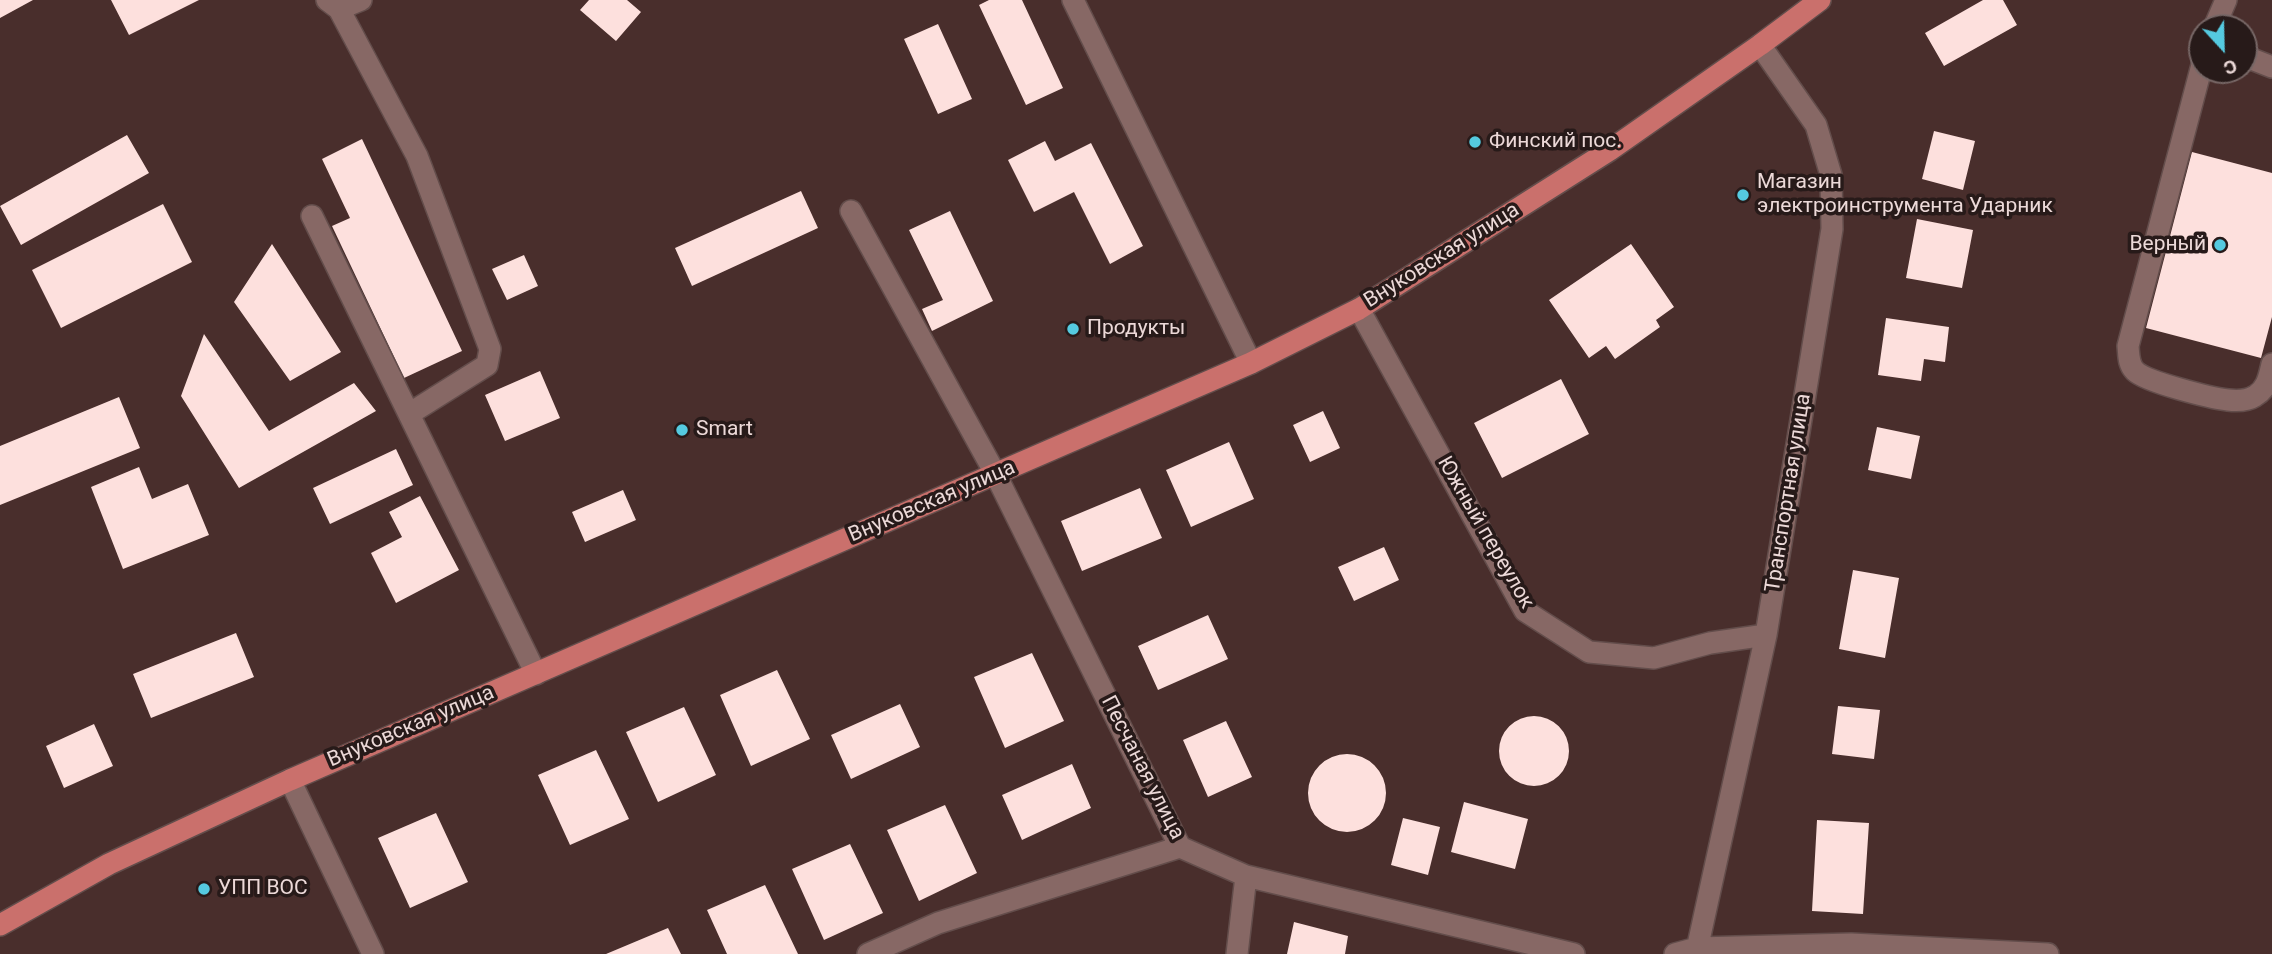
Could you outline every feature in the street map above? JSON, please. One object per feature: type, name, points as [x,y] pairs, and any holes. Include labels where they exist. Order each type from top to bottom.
[{"type":"main road","name":"Внуковская улица","points":[[0,925],[108,864],[290,780],[1251,363],[1359,309],[1610,150],[1760,45],[1819,0]]},
{"type":"street","points":[[361,0],[333,5],[417,156],[490,349],[487,365],[409,414]]},
{"type":"street","points":[[1073,0],[1251,363]]},
{"type":"street","name":"Транспортная улица","points":[[1696,951],[1766,635],[1832,229],[1831,175],[1816,125],[1760,45]]},
{"type":"street","points":[[2197,84],[2128,346],[2129,362],[2135,371],[2148,379],[2229,400],[2245,400],[2262,390],[2267,383],[2272,364]]},
{"type":"street","name":"Песчаная улица","points":[[851,211],[996,475],[1180,847],[1246,876],[1574,954]]},
{"type":"street","points":[[312,216],[536,674]]},
{"type":"street","name":"Южный переулок","points":[[1359,309],[1525,611],[1589,652],[1654,658],[1710,643],[1766,635]]},
{"type":"street","points":[[290,780],[373,954]]},
{"type":"street","points":[[868,954],[938,923],[1180,847]]},
{"type":"street","points":[[1237,954],[1246,876]]},
{"type":"street","points":[[1675,954],[1851,944],[2048,954]]},
{"type":"building","points":[[0,0],[33,0],[0,18]]},
{"type":"building","points":[[111,0],[199,0],[129,35]]},
{"type":"building","points":[[589,0],[627,0],[641,12],[616,41],[580,10]]},
{"type":"building","points":[[989,0],[1022,0],[1063,88],[1026,105],[979,5]]},
{"type":"building","points":[[1983,0],[2003,0],[2017,25],[1944,66],[1925,33]]},
{"type":"building","points":[[938,24],[972,99],[938,114],[904,39]]},
{"type":"building","points":[[1934,131],[1975,141],[1963,190],[1922,179]]},
{"type":"building","points":[[127,135],[149,173],[21,245],[0,206]]},
{"type":"building","points":[[362,139],[462,351],[404,378],[332,226],[350,218],[322,159]]},
{"type":"building","points":[[1045,141],[1055,161],[1091,143],[1143,246],[1110,264],[1074,192],[1034,212],[1008,160]]},
{"type":"building","name":"Верный","points":[[2192,152],[2272,173],[2272,317],[2261,358],[2146,328]]},
{"type":"building","points":[[801,191],[818,228],[692,286],[675,248]]},
{"type":"building","points":[[163,204],[192,262],[61,328],[32,270]]},
{"type":"building","points":[[950,211],[993,301],[932,331],[922,309],[943,300],[909,230]]},
{"type":"building","points":[[1917,219],[1973,230],[1962,288],[1906,278]]},
{"type":"building","points":[[272,244],[341,352],[290,381],[234,302]]},
{"type":"building","points":[[1631,244],[1674,307],[1656,320],[1660,327],[1615,359],[1606,346],[1589,358],[1549,300]]},
{"type":"building","points":[[524,255],[538,286],[507,300],[492,269]]},
{"type":"building","points":[[1886,318],[1949,327],[1945,362],[1924,359],[1921,381],[1878,375]]},
{"type":"building","points":[[204,334],[269,431],[354,383],[376,411],[239,488],[181,396]]},
{"type":"building","points":[[540,371],[560,418],[505,441],[485,395]]},
{"type":"building","points":[[1561,379],[1589,434],[1502,478],[1474,423]]},
{"type":"building","points":[[119,397],[140,448],[0,505],[0,446]]},
{"type":"building","points":[[1323,411],[1340,448],[1310,462],[1293,425]]},
{"type":"building","points":[[1877,427],[1920,436],[1911,479],[1868,470]]},
{"type":"building","points":[[1229,442],[1254,499],[1191,527],[1166,470]]},
{"type":"building","points":[[396,449],[413,485],[330,524],[313,488]]},
{"type":"building","points":[[139,467],[152,499],[188,484],[209,535],[123,569],[91,487]]},
{"type":"building","points":[[1140,488],[1162,538],[1082,571],[1061,521]]},
{"type":"building","points":[[623,490],[636,520],[585,542],[572,512]]},
{"type":"building","points":[[420,496],[459,570],[396,603],[371,553],[402,537],[389,512]]},
{"type":"building","points":[[1384,547],[1399,580],[1354,601],[1338,567]]},
{"type":"building","points":[[1853,570],[1899,578],[1885,658],[1839,649]]},
{"type":"building","points":[[1208,615],[1228,659],[1158,690],[1138,646]]},
{"type":"building","points":[[236,633],[254,677],[151,718],[133,674]]},
{"type":"building","points":[[1032,653],[1064,721],[1005,748],[974,677]]},
{"type":"building","points":[[777,670],[810,739],[751,766],[720,695]]},
{"type":"building","points":[[900,704],[920,747],[851,779],[831,735]]},
{"type":"building","points":[[1838,706],[1880,710],[1874,759],[1832,754]]},
{"type":"building","points":[[684,707],[716,775],[658,802],[626,732]]},
{"type":"building","points":[[1534,716],[1559,726],[1569,751],[1559,776],[1534,786],[1509,776],[1499,751],[1509,726]]},
{"type":"building","points":[[1226,721],[1252,777],[1208,797],[1183,740]]},
{"type":"building","points":[[94,724],[113,766],[64,788],[46,746]]},
{"type":"building","points":[[596,750],[629,819],[570,845],[538,775]]},
{"type":"building","points":[[1347,754],[1362,757],[1374,766],[1383,778],[1386,793],[1383,808],[1374,820],[1362,829],[1347,832],[1332,829],[1320,820],[1311,808],[1308,793],[1311,778],[1320,766],[1332,757]]},
{"type":"building","points":[[1072,764],[1091,808],[1022,840],[1002,795]]},
{"type":"building","points":[[1464,802],[1528,819],[1515,869],[1451,852]]},
{"type":"building","points":[[945,805],[977,873],[919,901],[887,830]]},
{"type":"building","points":[[436,813],[468,882],[410,908],[378,838]]},
{"type":"building","points":[[1403,818],[1440,827],[1428,875],[1391,865]]},
{"type":"building","points":[[1817,820],[1869,823],[1863,914],[1812,911]]},
{"type":"building","points":[[850,844],[883,913],[824,940],[792,869]]},
{"type":"building","points":[[765,885],[798,954],[727,954],[707,910]]},
{"type":"building","points":[[1294,922],[1348,936],[1345,954],[1287,954]]},
{"type":"building","points":[[668,928],[681,954],[606,954]]},
{"type":"place","name":"Финский пос.","points":[[1475,142]]},
{"type":"place","name":"Магазин электроинструмента Ударник","points":[[1743,195]]},
{"type":"place","name":"Верный","points":[[2220,245]]},
{"type":"place","name":"Продукты","points":[[1073,329]]},
{"type":"place","name":"Smart","points":[[682,430]]},
{"type":"place","name":"УПП ВОС","points":[[204,889]]}]
